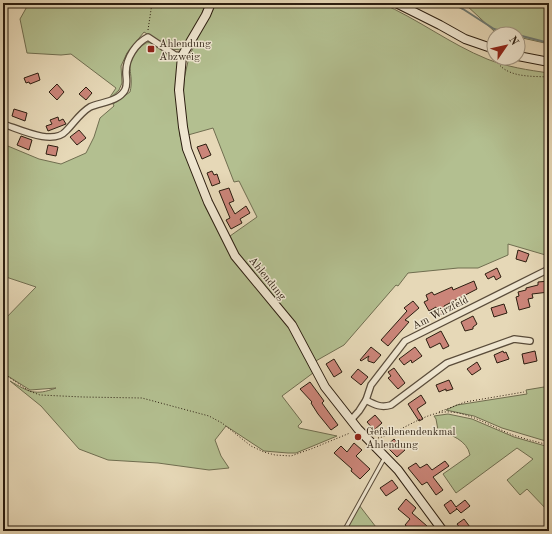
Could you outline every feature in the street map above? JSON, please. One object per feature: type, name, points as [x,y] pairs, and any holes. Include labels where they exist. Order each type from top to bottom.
[{"type":"street","name":"Ahlendung","points":[[211,3],[206,15],[182,56],[179,90],[183,127],[188,149],[208,202],[235,256],[292,325],[325,387],[358,429],[398,470],[443,531]]},
{"type":"street","points":[[396,3],[465,39],[486,46]]},
{"type":"street","points":[[3,124],[48,138],[56,137],[63,134],[88,108],[112,100],[124,91],[127,84],[126,72],[128,63],[136,46],[142,40],[148,37],[175,55],[182,56]]},
{"type":"street","points":[[526,58],[549,62]]},
{"type":"street","name":"Am Wirzfeld","points":[[351,420],[366,400],[371,385],[405,341],[549,269]]},
{"type":"street","points":[[366,400],[379,407],[391,405],[447,364],[514,339],[530,341]]},
{"type":"lane","points":[[344,531],[385,457]]},
{"type":"path","points":[[148,37],[148,26],[152,3]]},
{"type":"path","points":[[500,66],[502,69],[509,72],[549,77]]},
{"type":"path","points":[[3,373],[29,391],[40,395],[142,398],[209,416],[222,423],[251,446],[275,455],[291,456],[311,450],[358,429]]},
{"type":"path","points":[[370,441],[382,437],[416,420],[465,402],[524,392]]},
{"type":"path","points":[[438,413],[447,412],[474,417],[514,435],[549,445]]},
{"type":"green space","points":[[29,3],[206,3],[193,34],[181,50],[171,49],[144,32],[127,53],[121,66],[122,83],[119,90],[108,100],[116,88],[71,54],[61,55],[27,53],[20,19]]},
{"type":"green space","points":[[213,3],[381,3],[395,9],[460,46],[486,59],[486,66],[510,66],[549,73],[549,256],[508,244],[508,255],[478,268],[458,268],[408,273],[344,345],[314,362],[294,325],[238,254],[230,236],[257,217],[239,181],[234,182],[213,128],[188,135],[183,105],[184,79],[189,57]]},
{"type":"green space","points":[[461,3],[549,3],[549,44],[526,39],[526,26],[489,26],[465,4]]},
{"type":"green space","points":[[151,42],[179,62],[177,92],[180,136],[206,208],[225,240],[290,328],[313,373],[282,396],[302,422],[298,426],[299,428],[337,436],[296,453],[264,451],[226,426],[215,440],[221,456],[229,468],[209,470],[158,463],[108,460],[79,449],[41,406],[10,381],[32,392],[43,392],[56,388],[30,390],[3,373],[3,321],[36,287],[3,276],[3,144],[39,159],[61,164],[86,153],[94,137],[100,118],[114,106],[113,104],[130,92],[130,64],[132,59],[144,44]]},
{"type":"green space","points":[[544,387],[549,388],[549,442],[502,428],[474,416],[446,410],[457,405],[527,394],[526,390]]},
{"type":"green space","points":[[448,414],[472,419],[514,437],[549,447],[549,512],[527,489],[520,495],[507,480],[533,459],[517,448],[456,493],[443,474],[470,455],[466,445],[453,436],[438,430],[434,416]]},
{"type":"green space","points":[[359,505],[379,531],[345,531]]},
{"type":"building","points":[[38,73],[40,80],[30,84],[29,82],[26,83],[24,78]]},
{"type":"building","points":[[57,84],[64,92],[57,100],[49,92]]},
{"type":"building","points":[[86,87],[92,93],[86,100],[79,94]]},
{"type":"building","points":[[14,109],[27,113],[25,121],[12,116]]},
{"type":"building","points":[[58,117],[59,121],[63,119],[66,124],[48,131],[46,126],[52,124],[50,120]]},
{"type":"building","points":[[79,130],[86,138],[77,145],[70,137]]},
{"type":"building","points":[[21,136],[32,140],[29,150],[17,145]]},
{"type":"building","points":[[206,144],[211,155],[202,159],[197,147]]},
{"type":"building","points":[[48,145],[58,147],[56,156],[46,154]]},
{"type":"building","points":[[212,171],[214,175],[217,174],[220,183],[212,186],[207,173]]},
{"type":"building","points":[[229,188],[234,201],[229,203],[235,214],[246,206],[250,213],[240,219],[242,223],[231,229],[226,220],[230,218],[219,191]]},
{"type":"building","points":[[518,250],[529,254],[526,262],[516,259]]},
{"type":"building","points":[[497,268],[501,277],[496,280],[494,276],[488,279],[485,274]]},
{"type":"building","points":[[474,281],[477,289],[444,306],[446,312],[440,315],[436,307],[429,311],[424,302],[428,300],[426,295],[432,292],[434,295],[452,287],[453,290]]},
{"type":"building","points":[[549,281],[549,292],[532,294],[533,298],[528,299],[530,307],[519,310],[516,297],[519,296],[518,292],[538,285],[538,282]]},
{"type":"building","points":[[413,301],[419,308],[405,320],[409,322],[388,346],[381,340],[407,311],[404,308]]},
{"type":"building","points":[[504,304],[507,313],[494,317],[491,308]]},
{"type":"building","points":[[473,316],[477,324],[473,327],[473,329],[465,331],[461,322]]},
{"type":"building","points":[[441,331],[449,346],[443,349],[440,343],[430,348],[426,339]]},
{"type":"building","points":[[371,347],[381,355],[374,363],[368,361],[369,356],[361,361],[360,360]]},
{"type":"building","points":[[415,347],[422,356],[412,363],[411,360],[404,365],[399,359]]},
{"type":"building","points":[[503,351],[504,353],[506,352],[509,359],[497,363],[494,355]]},
{"type":"building","points":[[535,351],[537,361],[524,364],[522,354]]},
{"type":"building","points":[[334,359],[342,372],[334,377],[326,364]]},
{"type":"building","points":[[477,362],[481,369],[472,375],[467,369]]},
{"type":"building","points":[[394,368],[405,383],[398,389],[388,378],[391,376],[388,372]]},
{"type":"building","points":[[358,369],[368,377],[361,385],[351,377]]},
{"type":"building","points":[[449,380],[453,389],[446,391],[446,389],[439,392],[436,385]]},
{"type":"building","points":[[310,382],[324,401],[322,403],[338,425],[331,430],[318,414],[311,403],[312,402],[300,389]]},
{"type":"building","points":[[421,395],[426,403],[417,409],[423,419],[419,421],[408,404]]},
{"type":"building","points":[[375,415],[382,423],[374,430],[367,422]]},
{"type":"building","points":[[394,439],[405,450],[397,457],[386,446]]},
{"type":"building","points":[[354,443],[362,450],[356,456],[370,469],[360,479],[351,471],[352,469],[334,453],[341,446],[347,452]]},
{"type":"building","points":[[445,461],[449,466],[433,477],[443,490],[436,495],[427,482],[422,485],[408,468],[416,463],[420,468],[427,464],[432,470]]},
{"type":"building","points":[[392,480],[398,488],[386,496],[380,488]]},
{"type":"building","points":[[406,499],[416,508],[412,513],[427,526],[423,531],[412,531],[405,525],[410,519],[398,509]]},
{"type":"building","points":[[451,500],[456,507],[465,500],[470,506],[461,513],[457,509],[450,514],[444,505]]},
{"type":"building","points":[[464,519],[473,531],[462,531],[457,524]]},
{"type":"waterway","points":[[452,3],[489,26]]},
{"type":"waterway","points":[[526,37],[549,43]]},
{"type":"place","name":"Ahlendung Abzweig","points":[[151,49]]},
{"type":"place","name":"Gefallenendenkmal Ahlendung","points":[[358,437]]}]
